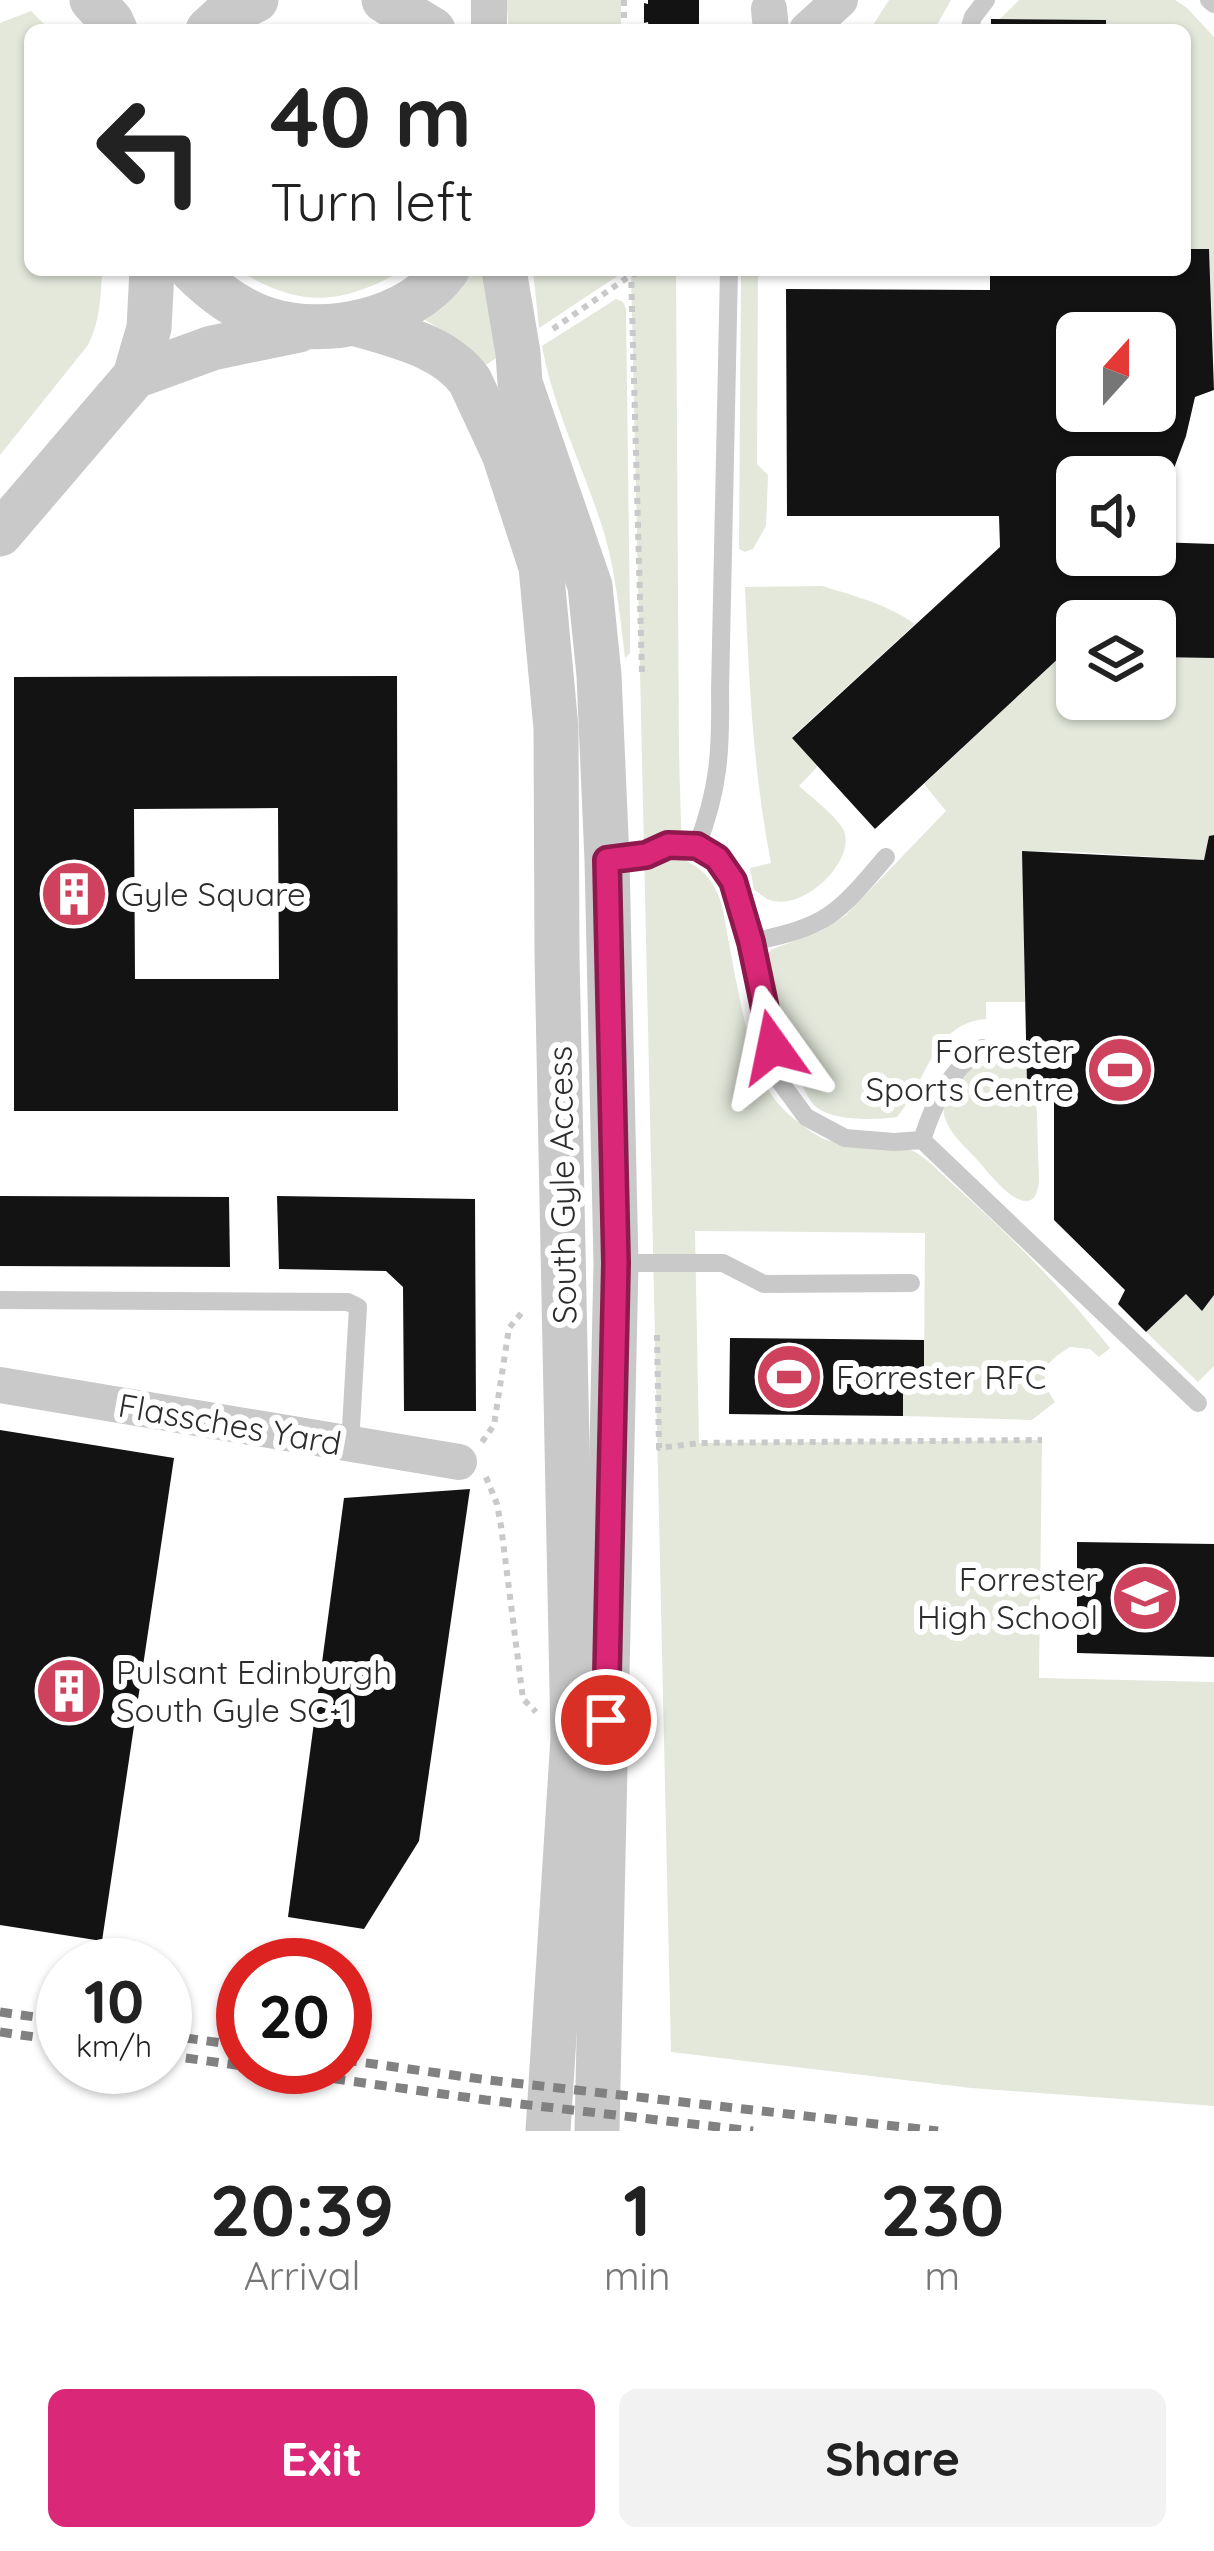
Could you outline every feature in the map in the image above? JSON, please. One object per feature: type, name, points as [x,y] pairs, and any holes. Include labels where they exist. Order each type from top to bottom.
[{"type":"street","points":[[92,0],[112,24]]},
{"type":"street","points":[[214,24],[256,0]]},
{"type":"street","points":[[385,0],[423,24]]},
{"type":"street","points":[[814,24],[840,0]]},
{"type":"street","points":[[0,534],[135,376],[149,328],[152,276]]},
{"type":"street","name":"South Gyle Access","points":[[199,276],[228,302],[269,320],[335,326],[421,343],[464,373],[504,454],[541,567],[556,728],[573,1738],[548,2131]]},
{"type":"street","points":[[135,376],[212,348],[335,326],[403,306],[442,276]]},
{"type":"street","name":"South Gyle Access","points":[[505,276],[520,383],[590,586],[599,675],[616,1263],[597,2131]]},
{"type":"street","name":"Flassches Yard","points":[[0,1385],[459,1462]]},
{"type":"lane","points":[[697,846],[721,757],[729,276]]},
{"type":"lane","points":[[607,860],[646,855],[668,845],[697,846],[717,858],[733,881],[751,942],[782,1083],[806,1117],[845,1138],[922,1140],[1198,1403]]},
{"type":"lane","points":[[751,942],[823,921],[846,904],[886,856]]},
{"type":"lane","points":[[922,1140],[933,1105],[946,1085],[961,1063],[982,1048]]},
{"type":"lane","points":[[616,1263],[723,1263],[764,1284],[911,1283]]},
{"type":"lane","points":[[0,1300],[348,1302],[358,1307],[350,1444]]},
{"type":"path","points":[[565,1304],[529,1305],[508,1328],[494,1426],[476,1450],[459,1462],[485,1475],[496,1504],[523,1700],[573,1738]]},
{"type":"path","points":[[659,1448],[699,1443],[1042,1440]]},
{"type":"shaded area","points":[[506,0],[621,0],[621,24],[508,24]]},
{"type":"shaded area","points":[[889,0],[951,0],[937,24],[874,24]]},
{"type":"shaded area","points":[[1019,0],[1175,0],[1214,37],[1214,360],[1209,249],[1191,249],[1191,24],[1000,19]]},
{"type":"shaded area","points":[[31,11],[44,24],[24,24],[24,276],[102,276],[88,345],[0,455],[0,23]]},
{"type":"shaded area","points":[[249,276],[392,276],[360,290],[321,298]]},
{"type":"shaded area","points":[[462,276],[497,276],[504,353],[484,366],[458,340],[422,318]]},
{"type":"shaded area","points":[[534,276],[617,276],[539,328]]},
{"type":"shaded area","points":[[631,276],[676,276],[682,859],[712,883],[722,905],[759,1071],[775,1100],[821,1137],[846,1144],[906,1148],[926,1159],[1037,1265],[1110,1348],[1099,1357],[1090,1349],[1070,1347],[1054,1359],[1045,1377],[1055,1402],[1032,1420],[903,1416],[903,1368],[924,1368],[925,1233],[695,1231],[699,1443],[1042,1440],[1039,1678],[1214,1682],[1214,2106],[971,2088],[671,2052]]},
{"type":"shaded area","points":[[741,276],[758,276],[757,464],[768,475],[766,526],[753,549],[739,549]]},
{"type":"shaded area","points":[[616,299],[626,309],[630,653],[625,658],[605,536],[554,395],[542,346]]},
{"type":"shaded area","points":[[822,586],[882,606],[915,624],[792,737],[818,766],[799,786],[838,822],[845,846],[822,883],[783,902],[754,890],[750,868],[771,863],[756,760],[745,587]]},
{"type":"shaded area","points":[[1176,657],[1214,658],[1214,835],[1209,836],[1204,860],[1023,852],[1025,1002],[986,1002],[986,1019],[968,1023],[942,1043],[897,1117],[831,1114],[814,1105],[800,1081],[769,990],[770,950],[821,931],[846,915],[946,811],[924,784],[1056,661],[1056,720],[1176,720]]},
{"type":"shaded area","points":[[1026,1055],[1027,1084],[1036,1086],[1039,1182],[1029,1201],[1012,1195],[993,1178],[951,1130],[944,1109],[949,1081],[983,1056]]},
{"type":"shaded area","points":[[1186,1294],[1202,1310],[1214,1295],[1214,1366],[1198,1382],[1146,1332]]},
{"type":"building","points":[[648,0],[699,0],[699,24],[644,23],[644,3]]},
{"type":"building","points":[[991,19],[1106,20],[1106,24],[991,24]]},
{"type":"building","points":[[1191,249],[1209,249],[1214,390],[1195,397],[1176,463],[1176,456],[1056,456],[1056,576],[1176,576],[1176,543],[1214,544],[1214,658],[1176,657],[1176,600],[1056,600],[1056,661],[875,829],[792,738],[1000,547],[999,516],[787,516],[786,289],[990,290],[990,276],[1191,276]]},
{"type":"building","name":"Gyle Square","points":[[397,676],[398,1111],[14,1111],[14,677]],"holes":[[[278,808],[279,979],[135,979],[134,809]]]},
{"type":"building","name":"Forrester Sports Centre","points":[[1214,835],[1214,1295],[1202,1311],[1186,1294],[1146,1332],[1118,1304],[1125,1290],[1054,1220],[1054,1089],[1027,1085],[1022,851],[1204,860],[1209,836]]},
{"type":"building","points":[[0,1196],[229,1197],[230,1267],[0,1266]]},
{"type":"building","points":[[277,1196],[475,1199],[476,1411],[404,1411],[403,1287],[386,1271],[279,1269]]},
{"type":"building","points":[[730,1338],[924,1340],[924,1369],[903,1368],[903,1416],[729,1414]]},
{"type":"building","name":"Pulsant Edinburgh South Gyle SC-1","points":[[0,1430],[174,1458],[102,1938],[0,1925]]},
{"type":"building","name":"Pulsant Edinburgh South Gyle SC-1","points":[[470,1489],[419,1841],[364,1929],[288,1917],[344,1498]]},
{"type":"building","name":"Forrester High School","points":[[1077,1542],[1214,1544],[1214,1657],[1077,1653]]},
{"type":"railway","points":[[0,2012],[36,2017]]},
{"type":"railway","points":[[0,2032],[36,2037]]},
{"type":"railway","points":[[192,2039],[216,2042]]},
{"type":"railway","points":[[192,2059],[216,2062]]},
{"type":"railway","points":[[372,2064],[938,2131]]},
{"type":"railway","points":[[372,2084],[753,2131]]},
{"type":"place","name":"Gyle Square","points":[[74,894]]},
{"type":"place","name":"Forrester Sports Centre","points":[[1120,1070]]},
{"type":"place","name":"Forrester RFC","points":[[789,1377]]},
{"type":"place","name":"Forrester High School","points":[[1145,1598]]},
{"type":"place","name":"Pulsant Edinburgh South Gyle SC-1","points":[[69,1691]]},
{"type":"route","points":[[606,1720],[616,1263],[607,860],[646,855],[668,845],[697,846],[717,858],[733,881],[773,1047]]}]
